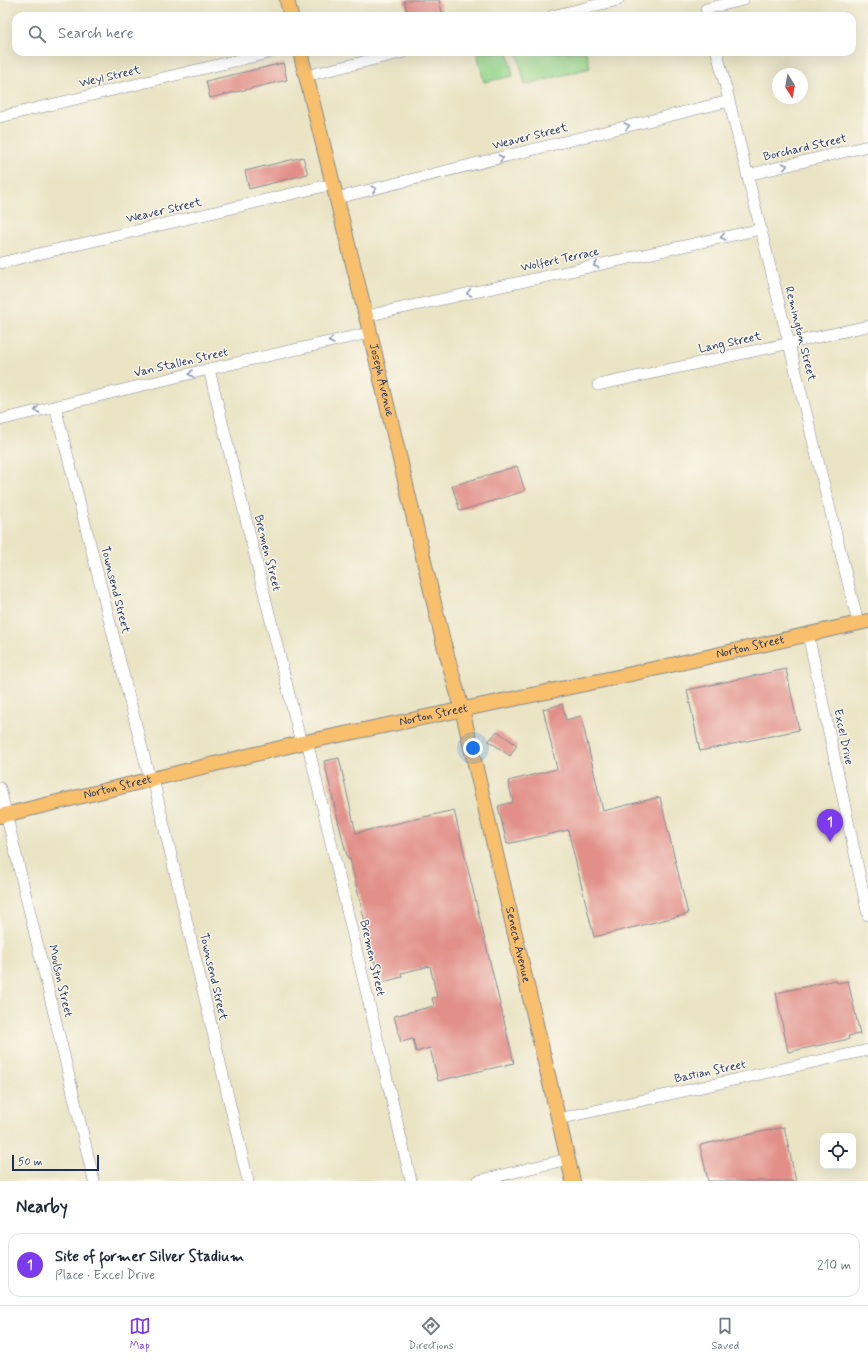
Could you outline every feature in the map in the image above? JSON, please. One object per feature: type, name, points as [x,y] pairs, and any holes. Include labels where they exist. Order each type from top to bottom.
[{"type":"main road","points":[[287,0],[290,12]]},
{"type":"main road","name":"Joseph Avenue","points":[[301,56],[366,316],[442,634],[462,708]]},
{"type":"main road","name":"Norton Street","points":[[3,816],[304,742],[462,708],[604,680],[863,622]]},
{"type":"main road","name":"Seneca Avenue","points":[[462,708],[573,1181]]},
{"type":"street","points":[[568,12],[618,0]]},
{"type":"street","points":[[706,8],[743,0]]},
{"type":"street","name":"Weyl Street","points":[[0,117],[255,56]]},
{"type":"street","points":[[306,76],[388,56]]},
{"type":"street","name":"Remington Street","points":[[718,56],[789,343],[863,622]]},
{"type":"street","name":"Weaver Street","points":[[337,198],[729,101]]},
{"type":"street","name":"Borchard Street","points":[[747,175],[868,146]]},
{"type":"street","name":"Weaver Street","points":[[0,263],[333,184]]},
{"type":"street","name":"Wolfert Terrace","points":[[366,316],[761,229]]},
{"type":"street","name":"Lang Street","points":[[598,385],[868,326]]},
{"type":"street","name":"Van Stallen Street","points":[[0,420],[209,369],[369,333]]},
{"type":"street","name":"Bremen Street","points":[[209,369],[304,742],[411,1181]]},
{"type":"street","name":"Townsend Street","points":[[55,406],[151,779],[248,1181]]},
{"type":"street","name":"Excel Drive","points":[[808,634],[868,915]]},
{"type":"street","name":"Moulson Street","points":[[0,788],[3,816],[94,1181]]},
{"type":"street","name":"Bastian Street","points":[[558,1119],[868,1050]]},
{"type":"street","points":[[478,1181],[568,1159]]},
{"type":"green space","points":[[478,56],[509,56],[513,76],[484,82]]},
{"type":"green space","points":[[518,56],[587,56],[590,68],[525,85]]},
{"type":"building","points":[[404,0],[439,0],[442,12],[407,12]]},
{"type":"building","points":[[283,63],[287,80],[210,98],[206,81]]},
{"type":"building","points":[[303,157],[308,174],[249,189],[245,171]]},
{"type":"building","points":[[517,466],[525,491],[460,511],[452,486]]},
{"type":"building","points":[[786,669],[799,730],[700,751],[687,690]]},
{"type":"building","points":[[562,704],[566,720],[581,716],[603,811],[660,797],[688,914],[594,937],[568,830],[507,844],[498,806],[513,802],[508,781],[557,769],[543,709]]},
{"type":"building","points":[[497,731],[517,745],[510,756],[489,741]]},
{"type":"building","points":[[339,758],[356,833],[454,810],[514,1063],[438,1081],[430,1048],[416,1052],[413,1039],[401,1042],[394,1016],[434,1006],[432,998],[437,997],[430,966],[401,973],[402,977],[383,982],[380,973],[377,973],[350,859],[348,859],[342,837],[324,761]]},
{"type":"building","points":[[836,980],[837,983],[848,981],[860,1034],[848,1036],[849,1039],[788,1052],[776,993]]},
{"type":"building","points":[[784,1127],[796,1181],[708,1181],[700,1145]]},
{"type":"place","name":"Site of former Silver Stadium","points":[[830,842]]}]
